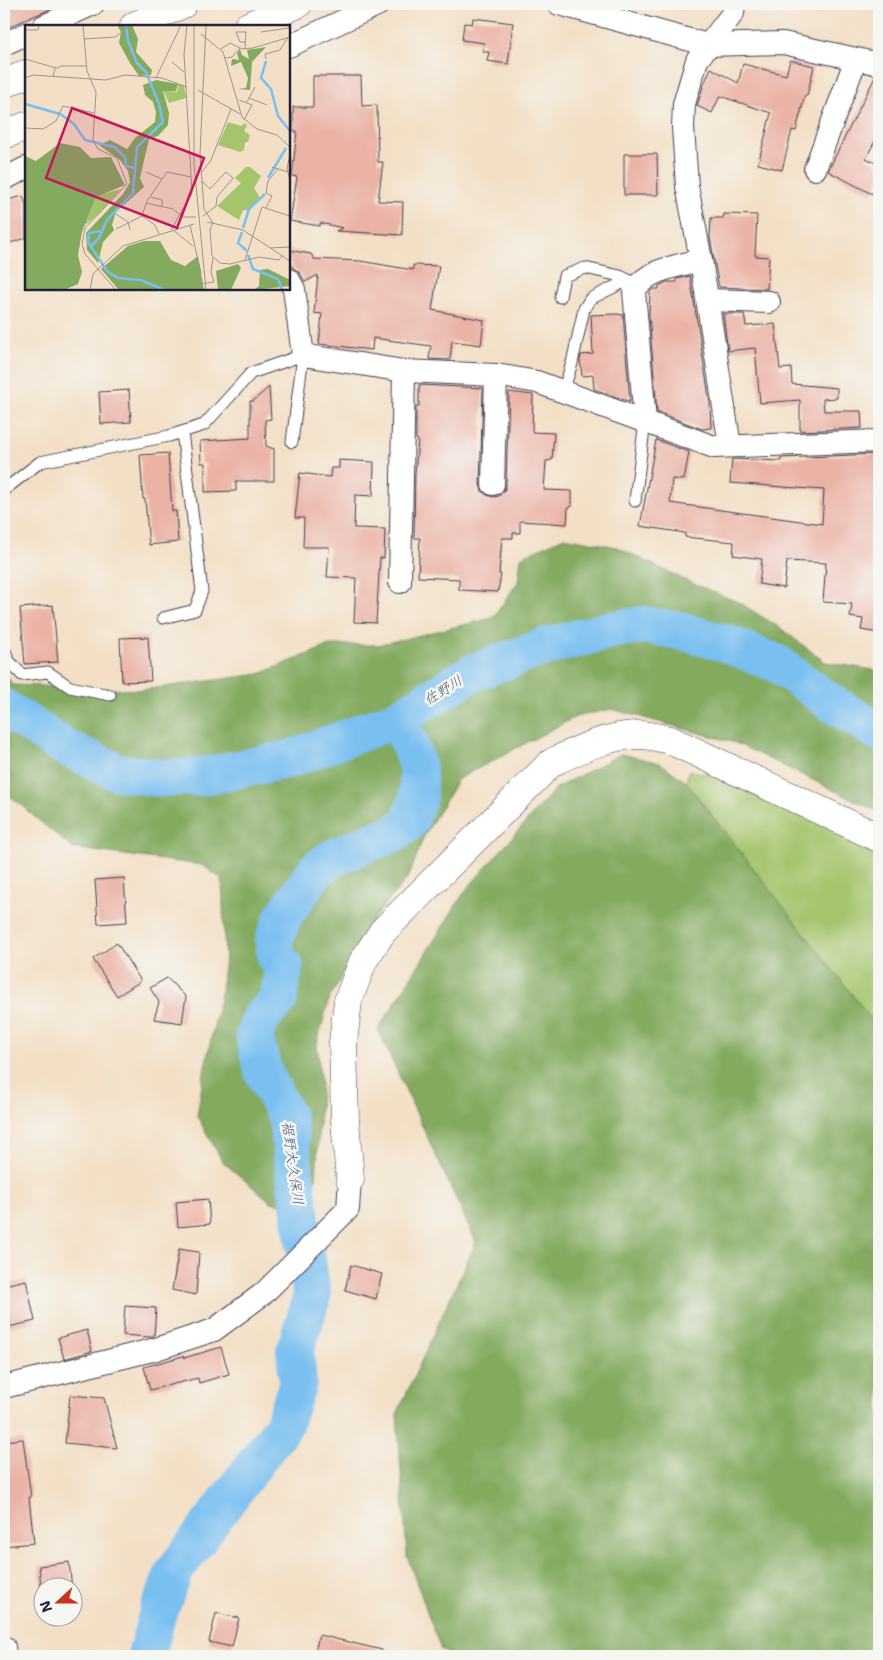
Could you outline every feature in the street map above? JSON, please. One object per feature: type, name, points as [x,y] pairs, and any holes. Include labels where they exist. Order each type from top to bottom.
[{"type":"main road","points":[[136,25],[183,4]]},
{"type":"main road","points":[[250,25],[298,4]]},
{"type":"main road","points":[[4,84],[25,74]]},
{"type":"main road","points":[[4,135],[25,126]]},
{"type":"main road","points":[[350,1179],[345,1120],[342,1042],[348,1001],[363,960],[383,931],[551,764],[574,752],[605,740],[639,736],[670,740],[879,838]]},
{"type":"street","points":[[46,25],[93,4]]},
{"type":"street","points":[[290,46],[379,4]]},
{"type":"street","points":[[559,4],[708,45],[783,43],[879,64]]},
{"type":"street","points":[[730,446],[701,260],[687,186],[683,127],[684,104],[698,60],[732,13],[734,4]]},
{"type":"street","points":[[4,44],[25,34]]},
{"type":"street","points":[[815,169],[856,59]]},
{"type":"street","points":[[4,179],[25,168]]},
{"type":"street","points":[[645,421],[633,282],[652,274],[701,260]]},
{"type":"street","points":[[290,282],[294,289],[303,355],[404,372],[496,374],[537,382],[714,447],[879,441]]},
{"type":"street","points":[[707,300],[769,302]]},
{"type":"street","points":[[400,582],[404,372]]},
{"type":"street","points":[[493,484],[496,374]]},
{"type":"street","points":[[4,1386],[156,1349],[214,1330],[264,1293],[348,1209],[350,1179]]},
{"type":"street","points":[[4,1647],[5,1656]]},
{"type":"lane","points":[[560,297],[564,276],[584,268],[620,276],[633,282]]},
{"type":"lane","points":[[563,392],[572,363],[584,309],[590,299],[633,282]]},
{"type":"lane","points":[[4,490],[40,462],[182,432],[204,425],[235,393],[251,373],[303,355],[292,442]]},
{"type":"lane","points":[[634,501],[645,421]]},
{"type":"lane","points":[[163,618],[196,610],[202,591],[182,432]]},
{"type":"lane","points":[[4,649],[9,661],[22,675],[48,672],[70,687],[110,694]]},
{"type":"green space","points":[[564,537],[617,547],[687,581],[740,603],[780,628],[825,662],[879,671],[879,812],[736,743],[612,709],[575,717],[458,779],[424,836],[409,876],[374,918],[329,999],[317,1043],[321,1087],[316,1178],[300,1207],[271,1202],[223,1162],[197,1116],[205,1067],[220,999],[225,958],[222,879],[202,865],[72,848],[4,791],[4,673],[13,685],[142,690],[260,674],[330,645],[378,645],[493,618],[518,582],[521,557]]},
{"type":"green space","points":[[621,754],[660,763],[686,782],[874,1023],[879,1023],[879,1656],[453,1656],[441,1650],[407,1556],[397,1414],[476,1242],[378,1030],[465,891],[556,788]]},
{"type":"green space","points":[[689,770],[787,795],[879,838],[879,1023],[874,1023],[686,782]]},
{"type":"building","points":[[4,4],[62,4],[4,29]]},
{"type":"building","points":[[473,18],[513,23],[508,64],[487,61],[489,52],[483,52],[484,43],[462,40],[464,23],[472,24]]},
{"type":"building","points":[[790,60],[814,66],[796,131],[792,130],[782,170],[758,164],[771,113],[720,96],[712,113],[697,106],[711,68],[738,83],[743,64],[786,75]]},
{"type":"building","points":[[313,76],[361,76],[362,106],[377,105],[378,162],[383,162],[378,201],[403,202],[402,235],[336,231],[343,228],[320,223],[320,226],[290,221],[297,177],[292,176],[297,131],[293,131],[293,107],[313,107]]},
{"type":"building","points":[[875,77],[879,77],[879,133],[866,158],[879,165],[879,180],[872,194],[828,171]]},
{"type":"building","points":[[624,154],[657,154],[658,195],[624,195]]},
{"type":"building","points":[[23,196],[25,203],[25,238],[4,245],[4,201]]},
{"type":"building","points":[[724,214],[757,215],[755,256],[769,257],[767,289],[719,287],[710,237],[711,218],[723,218]]},
{"type":"building","points":[[290,250],[311,254],[314,259],[360,261],[413,270],[413,265],[439,266],[432,310],[484,320],[481,345],[452,341],[450,360],[429,359],[431,346],[373,338],[372,350],[319,344],[322,314],[314,313],[318,275],[305,282],[300,273],[293,268],[290,262]]},
{"type":"building","points":[[690,276],[710,404],[711,428],[702,429],[657,412],[649,314],[650,292],[653,289],[659,289],[659,286],[667,282],[677,282],[677,279]]},
{"type":"building","points":[[723,314],[744,314],[746,326],[775,324],[780,369],[791,368],[792,384],[837,388],[837,398],[823,399],[824,411],[861,411],[862,428],[800,431],[800,400],[760,403],[755,348],[728,351]]},
{"type":"building","points":[[591,315],[623,315],[630,402],[594,389],[593,375],[582,376],[581,355],[593,354]]},
{"type":"building","points":[[419,385],[483,388],[480,484],[482,491],[487,495],[499,496],[504,491],[506,485],[509,392],[533,395],[532,432],[554,433],[552,460],[546,461],[544,490],[572,491],[572,506],[568,508],[567,524],[520,521],[520,533],[513,533],[513,538],[502,538],[499,574],[501,574],[498,592],[459,590],[459,579],[418,577],[420,538],[414,538],[415,474],[418,440],[416,439],[416,406],[419,406]]},
{"type":"building","points":[[269,387],[271,419],[265,420],[266,446],[274,449],[274,481],[236,481],[236,491],[205,492],[205,463],[201,463],[200,441],[250,438],[250,401],[253,401]]},
{"type":"building","points":[[129,390],[131,422],[101,424],[99,392]]},
{"type":"building","points":[[656,440],[689,452],[684,480],[672,479],[670,503],[822,524],[824,490],[730,483],[732,459],[781,461],[781,458],[879,454],[879,633],[861,630],[863,619],[850,617],[852,604],[823,602],[826,563],[787,561],[784,588],[759,584],[762,559],[733,555],[734,542],[685,537],[685,533],[640,526]]},
{"type":"building","points":[[168,453],[172,511],[176,511],[178,542],[149,545],[140,455]]},
{"type":"building","points":[[339,460],[374,462],[373,496],[355,495],[354,528],[385,529],[384,558],[380,558],[376,623],[354,622],[356,578],[327,577],[329,547],[303,547],[304,518],[295,518],[300,473],[330,477],[331,468],[339,468]]},
{"type":"building","points":[[53,605],[58,662],[25,664],[20,608]]},
{"type":"building","points":[[148,637],[151,681],[122,682],[120,638]]},
{"type":"building","points":[[124,878],[127,922],[98,924],[95,880]]},
{"type":"building","points":[[117,943],[141,981],[117,996],[93,959]]},
{"type":"building","points":[[167,978],[186,997],[182,1023],[154,1019],[159,1002],[150,988]]},
{"type":"building","points":[[208,1199],[210,1224],[178,1227],[176,1202]]},
{"type":"building","points":[[179,1249],[199,1252],[196,1295],[172,1290]]},
{"type":"building","points":[[351,1265],[382,1274],[376,1299],[345,1290]]},
{"type":"building","points":[[26,1280],[35,1321],[4,1328],[4,1285]]},
{"type":"building","points":[[125,1306],[156,1308],[154,1336],[123,1335]]},
{"type":"building","points":[[87,1330],[92,1351],[64,1359],[58,1338]]},
{"type":"building","points":[[221,1347],[229,1374],[199,1383],[198,1378],[150,1390],[144,1367]]},
{"type":"building","points":[[70,1395],[104,1398],[117,1448],[65,1443]]},
{"type":"building","points":[[23,1439],[31,1497],[29,1498],[34,1543],[4,1546],[4,1441]]},
{"type":"building","points":[[69,1562],[71,1578],[40,1578],[39,1566]]},
{"type":"building","points":[[216,1613],[239,1618],[232,1647],[209,1642]]},
{"type":"building","points":[[319,1635],[382,1650],[382,1656],[314,1656]]},
{"type":"waterway","name":"佐野川","points":[[4,708],[63,746],[117,772],[161,778],[199,777],[290,759],[397,719],[472,673],[541,648],[610,630],[644,625],[682,631],[728,644],[778,664],[833,704],[879,732]]},
{"type":"waterway","name":"裾野大久保川","points":[[146,1656],[158,1612],[175,1570],[283,1426],[298,1383],[295,1351],[312,1297],[287,1118],[263,1071],[254,1035],[262,1016],[278,1001],[284,966],[276,958],[274,940],[283,917],[316,870],[334,857],[394,834],[409,822],[418,798],[418,770],[409,742],[397,719]]}]
